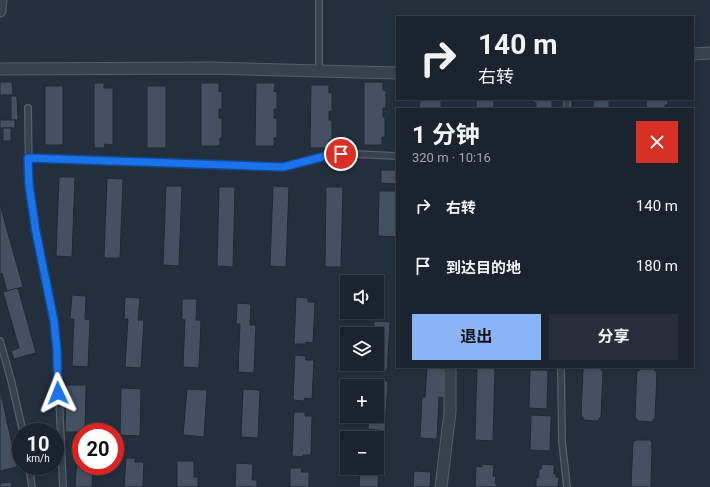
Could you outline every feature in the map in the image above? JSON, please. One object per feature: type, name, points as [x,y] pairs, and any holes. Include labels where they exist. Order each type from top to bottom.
[{"type":"street","points":[[0,11],[1,0]]},
{"type":"street","points":[[694,54],[710,52]]},
{"type":"street","points":[[0,69],[212,68],[396,73]]},
{"type":"street","points":[[442,487],[450,412],[450,368]]},
{"type":"lane","points":[[319,0],[319,71]]},
{"type":"lane","points":[[28,108],[29,185],[36,232],[54,321],[57,351],[63,487]]},
{"type":"lane","points":[[28,158],[283,167],[330,155],[353,154],[396,156]]},
{"type":"lane","points":[[0,341],[21,423]]},
{"type":"lane","points":[[561,368],[562,441],[567,487]]},
{"type":"lane","points":[[30,475],[32,487]]},
{"type":"building","points":[[0,82],[12,82],[13,95],[0,95]]},
{"type":"building","points":[[364,82],[383,82],[383,90],[386,91],[386,108],[383,108],[383,117],[385,117],[385,137],[382,137],[382,145],[364,145]]},
{"type":"building","points":[[94,83],[104,83],[104,88],[113,88],[113,145],[105,144],[104,148],[94,148]]},
{"type":"building","points":[[201,83],[219,83],[219,92],[222,91],[222,109],[219,109],[219,118],[222,118],[222,138],[220,138],[220,146],[201,146]]},
{"type":"building","points":[[256,83],[275,83],[274,92],[277,91],[277,109],[274,109],[274,118],[277,118],[277,138],[274,138],[274,146],[255,146]]},
{"type":"building","points":[[311,85],[329,85],[329,93],[332,93],[332,111],[329,111],[329,120],[332,120],[332,140],[329,140],[329,148],[310,148]]},
{"type":"building","points":[[45,86],[63,86],[63,145],[45,145]]},
{"type":"building","points":[[147,86],[166,86],[166,148],[147,148]]},
{"type":"building","points":[[11,96],[17,96],[18,120],[11,120]]},
{"type":"building","points":[[420,100],[441,100],[441,108],[419,108]]},
{"type":"building","points":[[476,100],[494,100],[494,108],[476,108]]},
{"type":"building","points":[[533,100],[552,100],[552,108],[536,108],[536,103],[533,102]]},
{"type":"building","points":[[609,100],[609,108],[593,108],[593,101],[590,101]]},
{"type":"building","points":[[646,100],[668,100],[668,105],[665,105],[665,108],[646,108]]},
{"type":"building","points":[[0,120],[15,120],[15,128],[0,128]]},
{"type":"building","points":[[3,128],[11,128],[11,141],[3,141]]},
{"type":"building","points":[[381,170],[396,170],[396,184],[381,183]]},
{"type":"building","points":[[59,177],[75,177],[72,257],[56,256]]},
{"type":"building","points":[[107,178],[123,179],[120,258],[104,258]]},
{"type":"building","points":[[166,186],[182,186],[179,266],[163,265]]},
{"type":"building","points":[[273,186],[289,187],[286,267],[270,266]]},
{"type":"building","points":[[219,187],[235,187],[233,267],[217,266]]},
{"type":"building","points":[[326,187],[343,187],[341,267],[325,267]]},
{"type":"building","points":[[379,191],[396,191],[396,237],[378,236]]},
{"type":"building","points":[[0,204],[23,287],[7,291],[2,273],[0,274]]},
{"type":"building","points":[[18,288],[36,353],[14,359],[11,351],[19,348],[3,292]]},
{"type":"building","points":[[72,295],[86,296],[85,319],[90,320],[88,367],[72,366],[74,319],[70,319]]},
{"type":"building","points":[[125,297],[140,298],[138,320],[144,320],[141,368],[125,367],[128,319],[124,319]]},
{"type":"building","points":[[296,297],[308,298],[308,302],[315,302],[313,343],[306,342],[306,344],[294,344]]},
{"type":"building","points":[[182,299],[197,299],[196,320],[201,320],[199,368],[183,367],[185,320],[182,319]]},
{"type":"building","points":[[237,303],[251,304],[250,325],[256,325],[254,373],[238,372],[240,324],[236,324]]},
{"type":"building","points":[[374,321],[390,322],[387,371],[384,371],[384,327],[374,327]]},
{"type":"building","points":[[295,355],[306,356],[306,360],[314,360],[312,399],[305,398],[304,401],[293,400]]},
{"type":"building","points":[[427,368],[446,368],[444,398],[439,397],[437,439],[420,438],[422,397],[425,397]]},
{"type":"building","points":[[477,368],[495,368],[493,441],[475,440]]},
{"type":"building","points":[[601,368],[601,370],[603,370],[601,418],[599,418],[599,421],[583,420],[583,417],[581,417],[583,369]]},
{"type":"building","points":[[639,369],[655,369],[655,371],[657,371],[655,420],[653,419],[653,422],[637,421],[637,419],[635,419],[637,370],[639,371]]},
{"type":"building","points":[[530,370],[548,370],[547,409],[529,408]]},
{"type":"building","points":[[384,381],[388,381],[385,431],[368,429],[368,423],[384,423]]},
{"type":"building","points":[[66,385],[86,385],[85,423],[72,423],[72,432],[65,432]]},
{"type":"building","points":[[121,388],[141,389],[140,436],[124,435],[124,423],[120,423]]},
{"type":"building","points":[[0,389],[12,444],[12,468],[0,471]]},
{"type":"building","points":[[187,389],[207,390],[204,437],[183,435]]},
{"type":"building","points":[[243,389],[260,390],[258,438],[241,437]]},
{"type":"building","points":[[294,412],[305,412],[305,416],[312,416],[311,455],[303,455],[303,457],[292,456]]},
{"type":"building","points":[[531,415],[551,416],[550,451],[530,450]]},
{"type":"building","points":[[651,440],[652,442],[651,487],[631,487],[633,441]]},
{"type":"building","points":[[126,458],[135,458],[135,462],[144,462],[143,487],[124,487]]},
{"type":"building","points":[[177,461],[194,461],[194,477],[198,477],[198,487],[177,487]]},
{"type":"building","points":[[236,463],[253,464],[252,480],[257,480],[257,487],[235,487]]},
{"type":"building","points":[[482,464],[494,465],[493,476],[496,476],[495,484],[497,484],[497,487],[475,487],[476,466],[482,467]]},
{"type":"building","points":[[542,464],[554,465],[554,474],[556,474],[556,477],[559,477],[558,487],[536,487],[536,478],[538,478],[539,469],[541,469]]},
{"type":"building","points":[[290,468],[302,468],[301,472],[309,472],[309,487],[290,487]]},
{"type":"building","points":[[414,471],[431,472],[430,487],[413,487]]},
{"type":"building","points":[[76,475],[93,475],[92,487],[75,487]]},
{"type":"building","points":[[360,475],[379,475],[378,487],[359,487]]},
{"type":"building","points":[[11,482],[12,487],[0,487],[0,483]]},
{"type":"route","points":[[58,393],[57,351],[54,321],[36,232],[29,185],[28,158],[283,167],[330,155],[341,154]]}]
